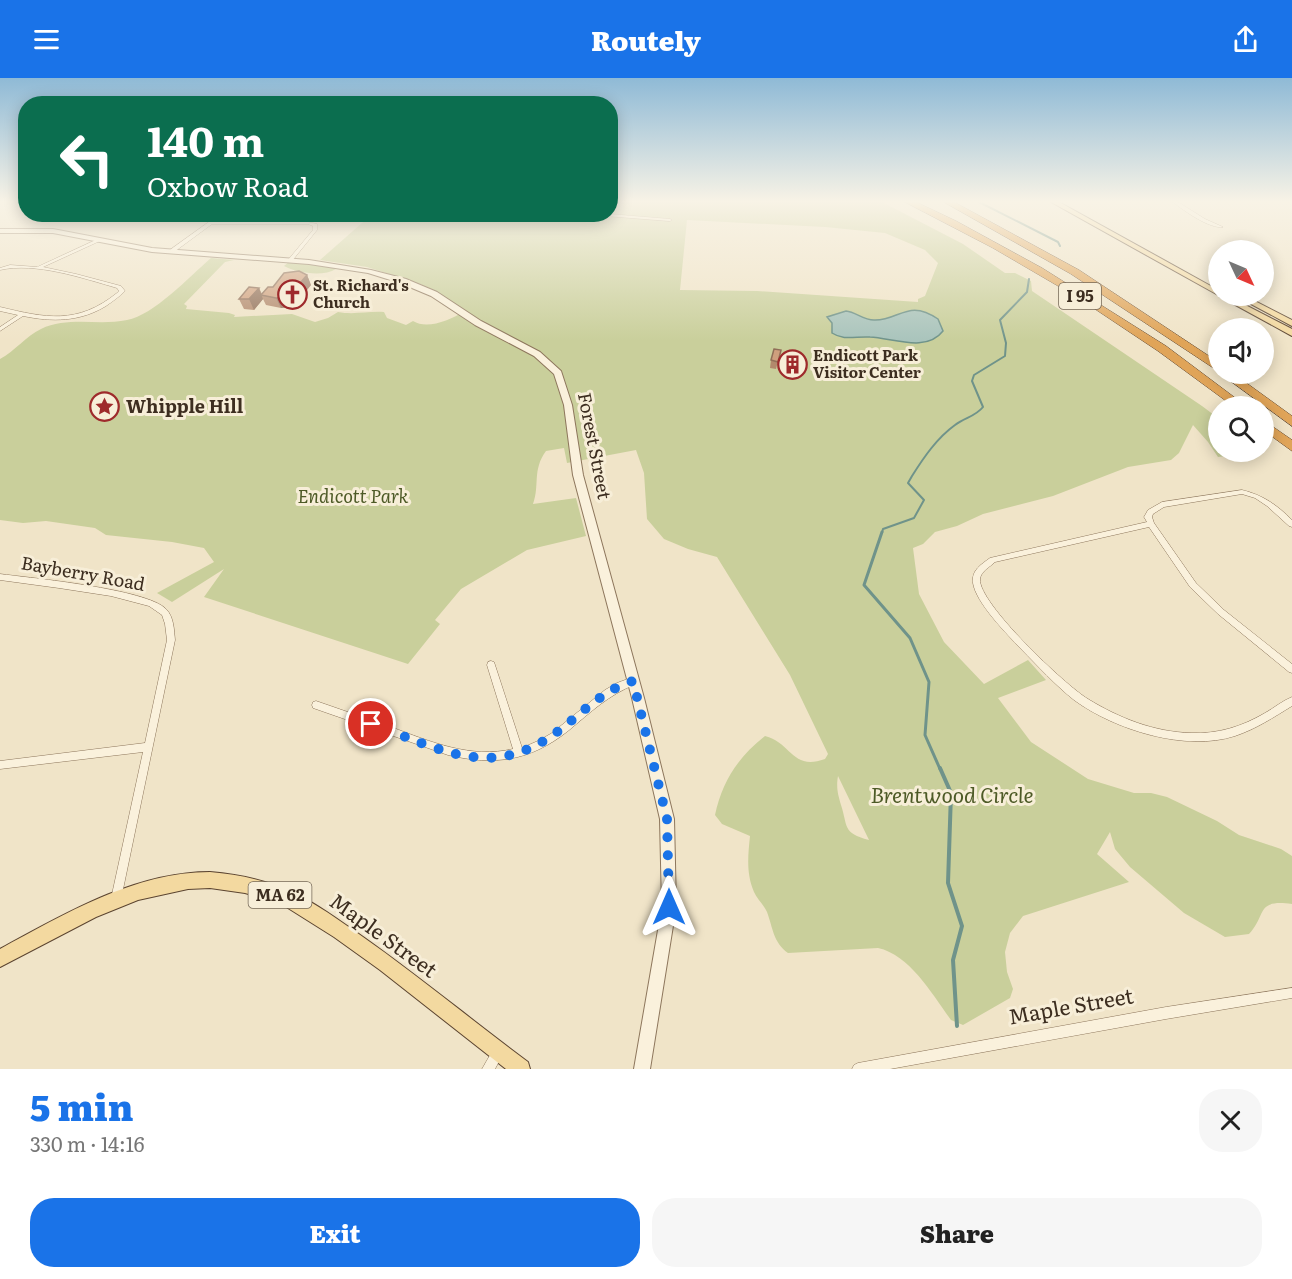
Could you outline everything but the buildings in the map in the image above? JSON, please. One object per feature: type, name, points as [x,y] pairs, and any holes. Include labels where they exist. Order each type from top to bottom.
[{"type":"highway","name":"I 95","points":[[1000,248],[1073,291],[1155,345],[1226,396]]},
{"type":"highway","name":"I 95","points":[[1032,248],[1075,272],[1208,360]]},
{"type":"highway","points":[[1241,384],[1292,422]]},
{"type":"highway","points":[[1274,433],[1292,447]]},
{"type":"main road","points":[[1137,248],[1208,287]]},
{"type":"main road","points":[[1154,248],[1208,278]]},
{"type":"main road","points":[[1242,306],[1292,333]]},
{"type":"main road","points":[[1259,306],[1292,323]]},
{"type":"main road","name":"Maple Street","points":[[0,958],[116,900],[149,890],[189,881],[251,886],[279,895],[307,909],[374,954],[521,1069]]},
{"type":"street","points":[[37,269],[82,248]]},
{"type":"street","name":"Forest Street","points":[[145,248],[290,260],[369,271],[420,287],[440,297],[478,323],[537,354],[558,373],[568,405],[578,475],[633,681],[669,833],[669,907],[642,1069]]},
{"type":"street","points":[[172,251],[176,248]]},
{"type":"street","points":[[290,260],[300,248]]},
{"type":"street","points":[[0,269],[7,266],[37,269],[120,287],[122,291],[97,310],[83,316],[51,319],[0,309]]},
{"type":"street","points":[[0,329],[22,314]]},
{"type":"street","points":[[1292,524],[1270,502],[1252,493],[1242,492],[1162,505],[1150,512],[1148,517],[1193,585],[1221,612],[1292,669]]},
{"type":"street","points":[[1151,524],[993,560],[979,571],[977,585],[988,605],[1059,681],[1078,697],[1122,721],[1167,734],[1191,737],[1216,735],[1248,729],[1292,701]]},
{"type":"street","name":"Bayberry Road","points":[[0,577],[138,598],[161,609],[167,617],[171,640],[116,900]]},
{"type":"street","points":[[491,665],[519,753]]},
{"type":"street","points":[[316,705],[447,753],[493,758],[519,753],[545,742],[609,691],[633,681]]},
{"type":"street","points":[[0,765],[149,747]]},
{"type":"street","name":"Maple Street","points":[[858,1069],[1166,1013],[1292,993]]},
{"type":"street","points":[[488,1069],[498,1052]]},
{"type":"green space","name":"Endicott Park","points":[[333,248],[684,248],[680,290],[757,291],[918,302],[918,299],[925,296],[938,263],[921,248],[969,248],[1005,273],[1015,273],[1031,281],[1032,291],[1208,410],[1208,442],[1193,425],[1179,453],[1171,460],[1128,467],[1053,496],[983,514],[957,526],[935,532],[923,544],[913,548],[919,594],[944,642],[984,684],[1028,660],[1046,680],[998,698],[1031,742],[1088,779],[1134,793],[1151,793],[1167,797],[1217,821],[1239,835],[1281,849],[1292,856],[1292,904],[1280,903],[1267,906],[1249,934],[1225,937],[1184,913],[1130,867],[1115,849],[1110,832],[1097,854],[1129,882],[1023,916],[1010,933],[1005,952],[1007,972],[1013,989],[1010,998],[963,1025],[951,1020],[919,977],[890,952],[878,948],[788,953],[776,939],[767,912],[751,885],[748,864],[750,836],[722,824],[715,815],[732,771],[765,736],[774,739],[793,755],[806,761],[814,762],[825,759],[828,754],[790,675],[717,557],[664,539],[647,519],[644,473],[636,450],[567,463],[564,448],[546,451],[539,465],[533,504],[576,498],[586,536],[527,550],[461,589],[435,620],[440,624],[408,664],[204,597],[224,569],[172,602],[157,593],[214,562],[204,548],[106,535],[95,528],[46,521],[23,523],[0,520],[0,359],[30,336],[41,329],[62,323],[116,322],[137,317],[160,303],[211,258],[234,260],[225,262],[184,304],[187,306],[186,309],[229,313],[235,315],[234,317],[292,314],[315,322],[338,312],[384,312],[387,318],[406,325],[413,321],[425,325],[438,323],[463,312],[438,292],[367,267],[320,260]],"holes":[[[838,776],[869,840],[854,835],[846,823],[838,794]]]},
{"type":"green space","points":[[289,262],[336,269],[324,273],[296,271],[284,266]]},
{"type":"water","points":[[919,310],[938,319],[943,331],[936,338],[918,343],[870,337],[841,337],[832,333],[832,323],[827,317],[846,311],[874,320]]},
{"type":"waterway","points":[[882,533],[883,529],[914,518],[924,500],[908,483],[912,476],[926,455],[948,430],[983,407],[972,381],[974,375],[1005,356],[1006,343],[1000,320],[1027,292],[1029,279]]},
{"type":"waterway","points":[[882,532],[864,585],[910,638],[929,682],[925,735],[940,769]]},
{"type":"waterway","points":[[940,768],[951,793],[948,883],[962,926],[953,960],[957,1026]]},
{"type":"place","name":"St. Richard's Church","points":[[292,295]]},
{"type":"place","name":"Endicott Park Visitor Center","points":[[792,365]]},
{"type":"place","name":"Whipple Hill","points":[[105,407]]},
{"type":"route","points":[[371,724],[447,753],[493,758],[519,753],[545,742],[609,691],[633,681],[667,819],[669,907]]},
{"type":"park label","name":"Brentwood Circle","points":[[952,796]]}]
